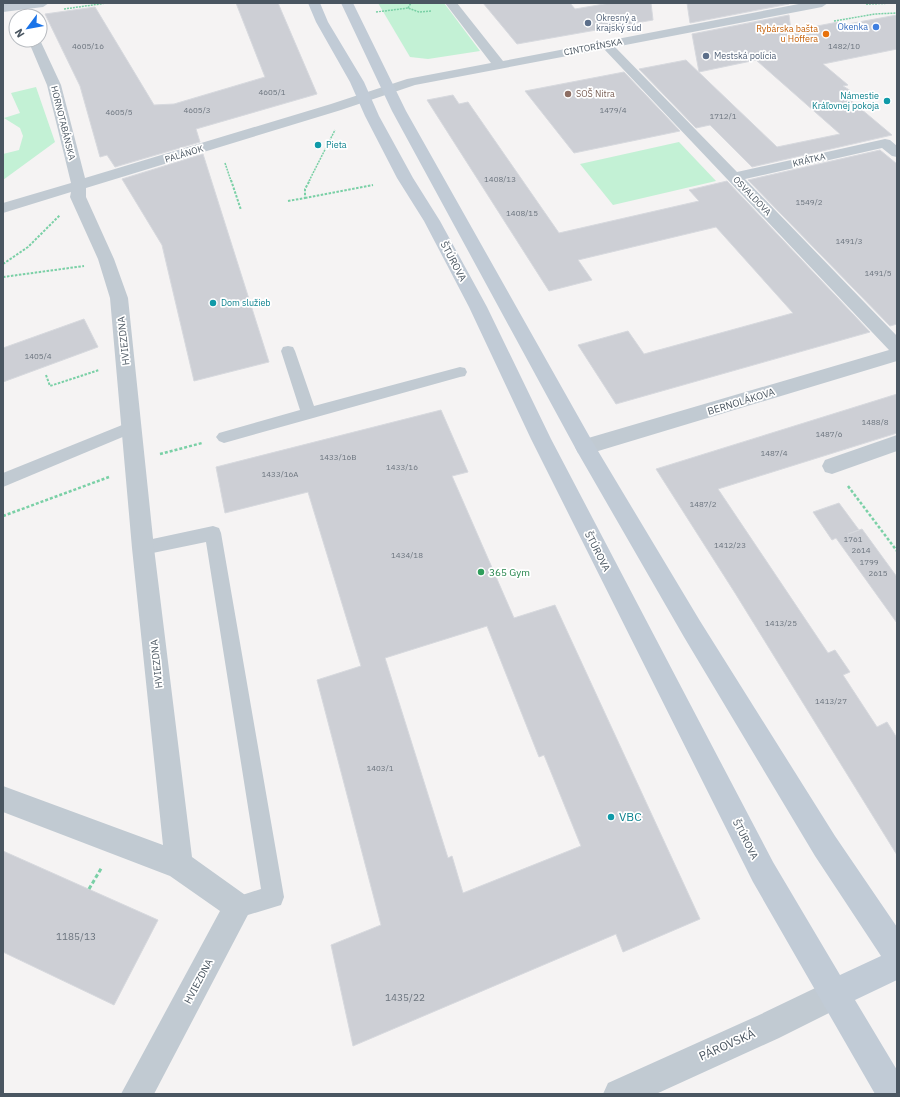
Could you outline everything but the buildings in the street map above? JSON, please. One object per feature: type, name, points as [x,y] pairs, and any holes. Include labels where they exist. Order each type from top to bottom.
[{"type":"main road","name":"ŠTÚROVA","points":[[314,3],[322,22],[356,82],[405,178],[432,221],[478,307],[541,439],[763,872],[893,1094]]},
{"type":"main road","points":[[347,3],[388,89],[585,447],[688,623],[817,833],[897,953]]},
{"type":"main road","points":[[834,994],[897,964]]},
{"type":"street","points":[[29,8],[43,3]]},
{"type":"street","points":[[451,3],[499,64]]},
{"type":"street","name":"CINTORÍNSKA","points":[[388,89],[412,82],[499,64],[822,3]]},
{"type":"street","name":"OSVALDOVA","points":[[606,44],[897,347]]},
{"type":"street","name":"HORNOTABÁNSKA","points":[[38,48],[54,85],[79,191]]},
{"type":"street","name":"PALÁNOK","points":[[3,208],[79,191],[364,99],[388,89]]},
{"type":"street","name":"KRÁTKA","points":[[734,177],[885,143],[897,153]]},
{"type":"street","name":"HVIEZDNA","points":[[79,191],[106,259],[118,298],[143,548],[179,865]]},
{"type":"street","name":"BERNOLÁKOVA","points":[[585,447],[897,354]]},
{"type":"street","points":[[832,466],[897,443]]},
{"type":"street","points":[[3,799],[179,865],[238,907]]},
{"type":"street","name":"HVIEZDNA","points":[[137,1094],[238,907]]},
{"type":"street","name":"PÁROVSKÁ","points":[[619,1094],[653,1087],[834,994]]},
{"type":"lane","points":[[288,351],[309,414]]},
{"type":"lane","points":[[224,436],[460,372]]},
{"type":"lane","points":[[3,480],[132,427]]},
{"type":"lane","points":[[143,548],[213,532],[273,897],[238,907]]},
{"type":"path","points":[[408,8],[411,3]]},
{"type":"path","points":[[866,4],[897,3]]},
{"type":"path","points":[[375,12],[408,8],[414,12],[432,10]]},
{"type":"path","points":[[875,14],[897,13]]},
{"type":"path","points":[[305,198],[305,189],[338,124]]},
{"type":"path","points":[[220,162],[224,161],[241,210]]},
{"type":"path","points":[[288,201],[373,185]]},
{"type":"path","points":[[3,264],[28,247],[79,191]]},
{"type":"path","points":[[3,277],[79,268],[106,259]]},
{"type":"path","points":[[46,375],[50,386],[125,362]]},
{"type":"path","points":[[832,466],[897,551]]},
{"type":"path","points":[[3,516],[135,467]]},
{"type":"green space","points":[[378,3],[444,3],[480,51],[428,59],[410,57]]},
{"type":"green space","points":[[36,87],[55,142],[3,180],[3,154],[19,150],[23,136],[20,128],[4,118],[20,113],[11,93]]},
{"type":"green space","points":[[679,142],[716,181],[613,205],[580,164]]},
{"type":"place","name":"Okresný a krajský súd","points":[[588,23]]},
{"type":"place","name":"Okenka","points":[[876,27]]},
{"type":"place","name":"Rybárska bašta u Hoffera","points":[[826,34]]},
{"type":"place","name":"Mestská polícia","points":[[706,56]]},
{"type":"place","name":"SOŠ Nitra","points":[[568,94]]},
{"type":"place","name":"Námestie Kráľovnej pokoja","points":[[887,101]]},
{"type":"place","name":"Pieta","points":[[318,145]]},
{"type":"place","name":"Dom služieb","points":[[213,303]]},
{"type":"place","name":"365 Gym","points":[[481,572]]},
{"type":"place","name":"VBC","points":[[611,817]]}]
